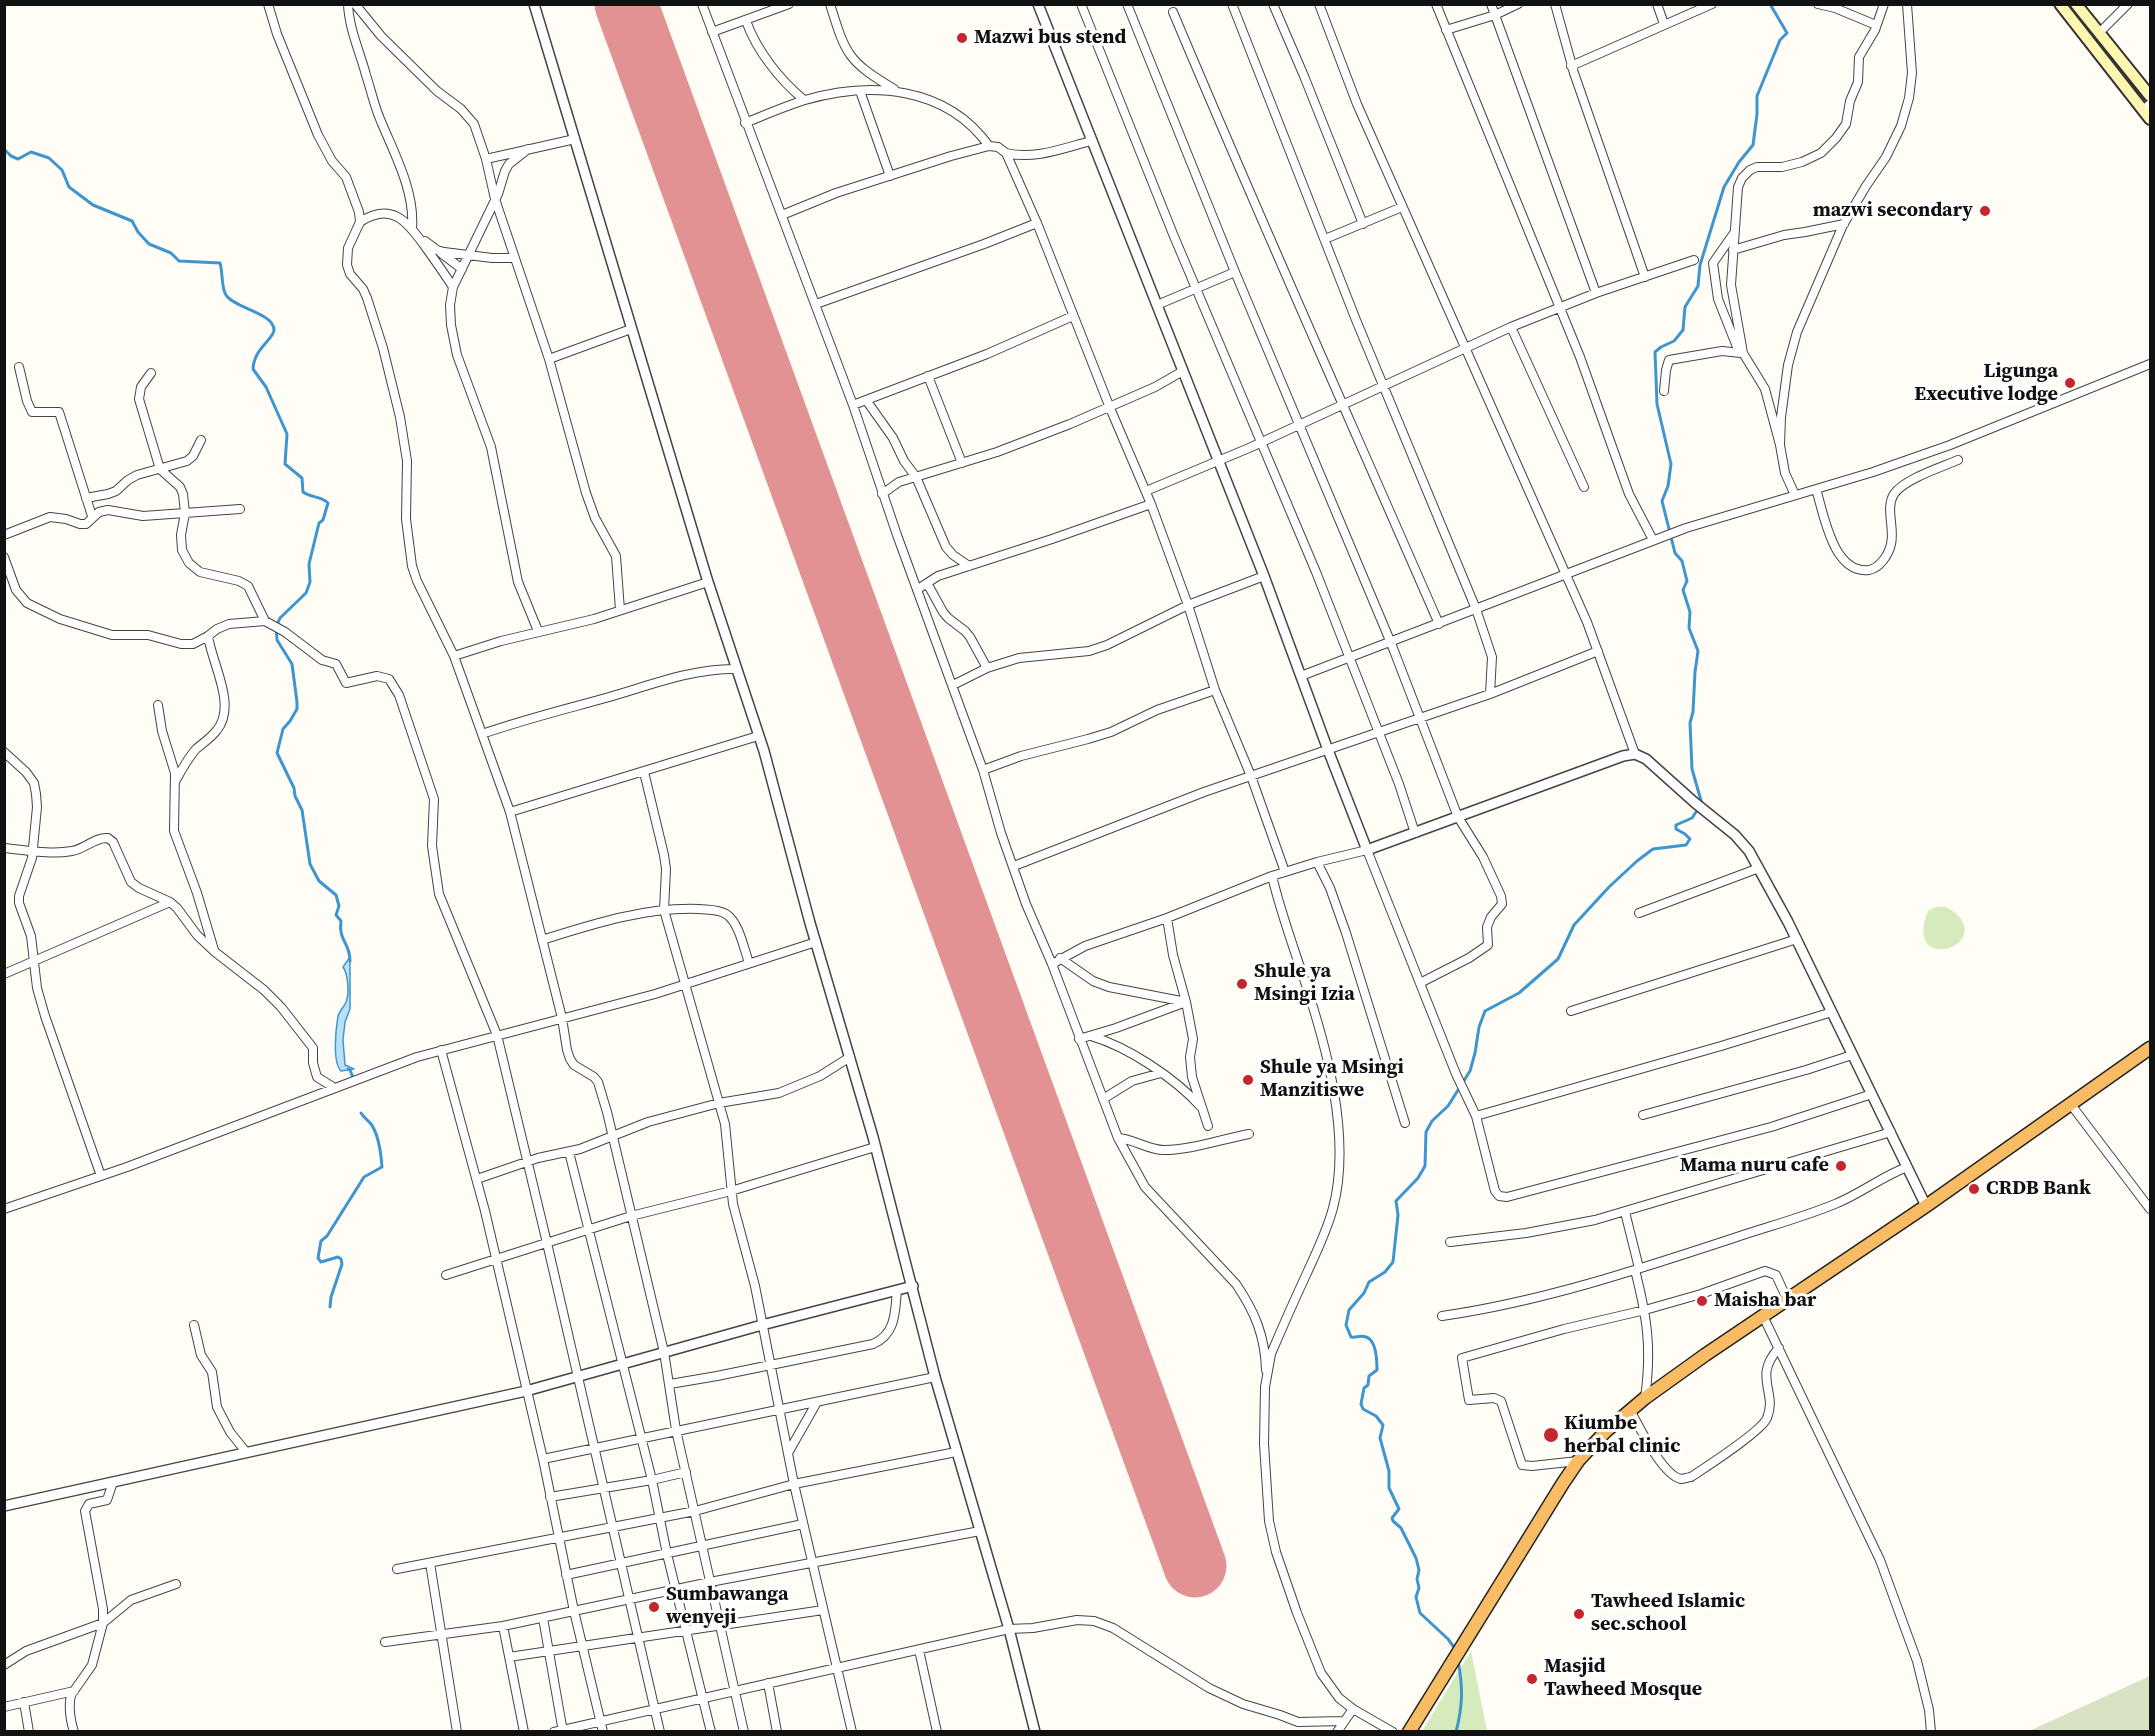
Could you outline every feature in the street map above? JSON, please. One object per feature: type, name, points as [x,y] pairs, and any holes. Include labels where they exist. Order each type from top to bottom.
[{"type":"highway","points":[[1409,1731],[1563,1483],[1578,1461],[1606,1431],[1645,1398],[1705,1354],[2072,1106],[2151,1048]]},
{"type":"main road","points":[[2060,4],[2148,111]]},
{"type":"main road","points":[[2076,4],[2151,96]]},
{"type":"street","points":[[268,4],[277,34],[318,135],[332,161],[346,177],[359,212],[360,222],[348,248],[347,265],[350,274],[363,289],[367,298],[383,348],[400,417],[407,460],[406,519],[412,566],[417,581],[454,656],[510,812],[562,1018],[570,1059],[574,1065],[598,1082],[614,1134],[664,1352],[676,1430],[744,1731]]},
{"type":"street","points":[[348,4],[351,25],[373,103],[410,198],[414,231],[453,287]]},
{"type":"street","points":[[355,4],[381,36],[436,91],[469,117],[474,124],[486,159],[495,199],[549,359],[591,508],[616,556],[620,610]]},
{"type":"street","points":[[534,4],[708,582],[758,736],[876,1147],[935,1377],[1009,1629],[1035,1731]]},
{"type":"street","points":[[702,4],[853,405],[882,494],[983,770],[989,796],[1026,904],[1052,963],[1118,1138],[1145,1187],[1236,1284],[1248,1302],[1264,1341],[1266,1370],[1264,1444],[1267,1502],[1276,1552],[1321,1673],[1339,1698],[1353,1709],[1393,1731]]},
{"type":"street","points":[[712,32],[789,4]]},
{"type":"street","points":[[830,4],[842,41],[854,62],[864,71],[895,90],[931,100],[957,112],[971,124],[989,146]]},
{"type":"street","points":[[1038,4],[1264,576],[1367,850],[1456,1074],[1476,1116],[1495,1191],[1499,1196],[1507,1197],[1771,1127],[1872,1094]]},
{"type":"street","points":[[1081,4],[1196,289],[1262,441],[1350,659],[1415,833]]},
{"type":"street","points":[[1127,4],[1298,425],[1391,643],[1458,817],[1483,857],[1501,896],[1502,904],[1487,927],[1488,945],[1420,983]]},
{"type":"street","points":[[1232,4],[1476,609],[1492,657],[1490,694]]},
{"type":"street","points":[[1273,4],[1363,224]]},
{"type":"street","points":[[1319,4],[1357,104],[1566,574],[1598,651],[1635,754]]},
{"type":"street","points":[[1436,4],[1580,357],[1629,494],[1653,540]]},
{"type":"street","points":[[1491,4],[1596,293]]},
{"type":"street","points":[[1446,30],[1495,15],[1518,4]]},
{"type":"street","points":[[1555,4],[1571,66],[1645,277]]},
{"type":"street","points":[[1657,4],[1664,24]]},
{"type":"street","points":[[1571,66],[1712,4]]},
{"type":"street","points":[[1818,4],[1835,8],[1876,25]]},
{"type":"street","points":[[1741,353],[1731,285],[1738,187],[1742,178],[1750,170],[1757,167],[1782,167],[1802,162],[1821,153],[1836,138],[1846,124],[1850,101],[1857,82],[1859,57],[1884,4]]},
{"type":"street","points":[[1780,445],[1787,375],[1797,332],[1844,224],[1886,157],[1901,126],[1909,98],[1912,74],[1907,4]]},
{"type":"street","points":[[2099,33],[2128,4]]},
{"type":"street","points":[[1173,12],[1226,140],[1438,624]]},
{"type":"street","points":[[746,21],[756,44],[781,78],[804,100]]},
{"type":"street","points":[[745,123],[804,100],[843,92],[895,90]]},
{"type":"street","points":[[860,91],[890,176]]},
{"type":"street","points":[[486,159],[575,139]]},
{"type":"street","points":[[782,215],[836,193],[989,146],[998,147],[1006,153],[1015,155],[1040,154],[1091,141]]},
{"type":"street","points":[[528,149],[509,164],[470,255],[453,287],[450,305],[457,355],[491,447],[518,582],[538,631]]},
{"type":"street","points":[[1006,153],[1037,223],[1110,408],[1146,491],[1188,605],[1215,690],[1251,776],[1285,872]]},
{"type":"street","points":[[1325,239],[1402,207]]},
{"type":"street","points":[[360,222],[377,213],[388,213],[400,218],[462,269]]},
{"type":"street","points":[[816,304],[1037,223]]},
{"type":"street","points":[[1733,250],[1784,235],[1844,224]]},
{"type":"street","points":[[1736,231],[1713,263],[1718,299],[1741,353],[1766,389],[1785,473],[1795,495]]},
{"type":"street","points":[[437,250],[515,258]]},
{"type":"street","points":[[1146,491],[1385,387],[1511,327],[1596,293],[1695,260]]},
{"type":"street","points":[[1157,305],[1235,272]]},
{"type":"street","points":[[853,405],[987,354],[1073,316]]},
{"type":"street","points":[[1511,327],[1584,487]]},
{"type":"street","points":[[549,359],[631,329]]},
{"type":"street","points":[[1664,391],[1669,360],[1722,351],[1741,353]]},
{"type":"street","points":[[1301,676],[1686,528],[1950,445],[2151,364]]},
{"type":"street","points":[[19,367],[32,412],[59,412],[92,516]]},
{"type":"street","points":[[882,494],[894,485],[1026,441],[1110,408],[1155,387],[1183,370]]},
{"type":"street","points":[[152,373],[141,387],[138,399],[160,469],[180,487],[183,494],[185,513],[181,535],[182,550],[189,562],[200,572],[239,581],[248,586],[260,615],[265,621],[285,632],[322,660],[336,664],[346,683],[383,676],[389,679],[399,695],[434,799],[432,846],[440,894],[497,1035],[660,1731]]},
{"type":"street","points":[[928,376],[962,463]]},
{"type":"street","points":[[866,400],[893,438],[904,461],[916,477],[946,547],[969,566]]},
{"type":"street","points":[[87,498],[117,491],[132,477],[187,461],[193,456],[201,440]]},
{"type":"street","points":[[1816,489],[1841,560],[1853,568],[1872,570],[1879,565],[1890,547],[1893,527],[1890,508],[1895,492],[1910,482],[1958,460]]},
{"type":"street","points":[[918,589],[938,576],[1151,504]]},
{"type":"street","points":[[6,534],[50,517],[86,524],[92,516],[108,510],[135,516],[240,510]]},
{"type":"street","points":[[4,557],[11,578],[21,596],[35,608],[60,619],[112,635],[148,635],[182,644],[193,644],[229,624],[265,621]]},
{"type":"street","points":[[953,685],[987,668],[1019,658],[1089,651],[1107,645],[1188,605],[1264,576]]},
{"type":"street","points":[[454,656],[538,631],[594,619],[708,582]]},
{"type":"street","points":[[927,582],[943,612],[965,631],[987,668]]},
{"type":"street","points":[[175,782],[195,750],[217,731],[225,709],[224,693],[208,636]]},
{"type":"street","points":[[1014,866],[1055,852],[1172,804],[1421,719],[1598,651]]},
{"type":"street","points":[[482,734],[651,685],[704,672],[737,669]]},
{"type":"street","points":[[983,770],[1021,756],[1088,740],[1111,732],[1157,710],[1215,690]]},
{"type":"street","points":[[158,705],[162,731],[172,760],[175,782],[173,820],[177,842],[197,893],[215,952]]},
{"type":"street","points":[[510,812],[758,736]]},
{"type":"street","points":[[4,752],[26,772],[34,783],[37,807],[33,851],[19,896],[19,903],[31,936],[38,988],[45,1016],[70,1093],[101,1176]]},
{"type":"street","points":[[1052,963],[1085,946],[1167,918],[1272,876],[1367,850],[1623,756],[1635,754],[1646,759],[1707,813],[1735,834],[1759,868],[1797,939],[1926,1206]]},
{"type":"street","points":[[644,772],[664,855],[666,869],[664,910],[719,1103],[728,1144],[731,1191],[762,1325],[794,1484],[852,1731]]},
{"type":"street","points":[[4,848],[73,851],[103,837],[108,838],[113,842],[132,882],[139,888],[170,902],[197,935],[264,990],[281,1007],[313,1048],[314,1070],[317,1077],[333,1087]]},
{"type":"street","points":[[1317,862],[1330,888],[1346,933],[1405,1123]]},
{"type":"street","points":[[1639,913],[1759,868]]},
{"type":"street","points":[[1266,1370],[1270,1354],[1334,1207],[1340,1158],[1340,1125],[1324,1048],[1272,876]]},
{"type":"street","points":[[4,974],[34,963],[170,902]]},
{"type":"street","points":[[542,940],[604,921],[664,910],[717,910],[731,918],[749,963]]},
{"type":"street","points":[[1167,918],[1173,955],[1193,1039],[1190,1065],[1208,1126]]},
{"type":"street","points":[[1571,1011],[1797,939]]},
{"type":"street","points":[[4,1209],[101,1176],[417,1057],[655,994],[816,942]]},
{"type":"street","points":[[1060,958],[1093,981],[1108,987],[1186,1002]]},
{"type":"street","points":[[1079,1039],[1186,1002]]},
{"type":"street","points":[[1476,1116],[1832,1012]]},
{"type":"street","points":[[1089,1036],[1115,1046],[1161,1073],[1202,1108]]},
{"type":"street","points":[[441,1050],[477,1179],[496,1258],[543,1459],[574,1611],[603,1731]]},
{"type":"street","points":[[1642,1115],[1795,1074],[1852,1054]]},
{"type":"street","points":[[477,1179],[527,1162],[569,1152],[648,1122],[719,1103],[779,1092],[820,1076],[850,1057]]},
{"type":"street","points":[[1103,1098],[1132,1081],[1161,1073]]},
{"type":"street","points":[[2072,1106],[2151,1209]]},
{"type":"street","points":[[1450,1242],[1526,1233],[1587,1222],[1891,1132]]},
{"type":"street","points":[[1118,1138],[1163,1150],[1249,1134]]},
{"type":"street","points":[[446,1275],[631,1216],[731,1191],[876,1147]]},
{"type":"street","points":[[569,1152],[652,1480],[667,1554],[711,1731]]},
{"type":"street","points":[[1442,1316],[1542,1296],[1637,1269],[1816,1212],[1843,1201],[1876,1181],[1908,1167]]},
{"type":"street","points":[[1625,1212],[1646,1310],[1649,1359],[1645,1398]]},
{"type":"street","points":[[1578,1461],[1522,1465],[1501,1401],[1494,1398],[1469,1400],[1462,1358],[1564,1329],[1646,1310],[1701,1294],[1765,1271],[1776,1275],[1787,1299]]},
{"type":"street","points":[[4,1506],[526,1391],[762,1325],[913,1286]]},
{"type":"street","points":[[670,1384],[873,1344],[886,1336],[892,1325],[897,1290]]},
{"type":"street","points":[[1763,1316],[1880,1560],[1924,1685],[1931,1731]]},
{"type":"street","points":[[194,1325],[201,1355],[212,1372],[215,1402],[219,1412],[230,1432],[246,1452]]},
{"type":"street","points":[[1630,1410],[1659,1461],[1670,1473],[1681,1479],[1690,1477],[1753,1435],[1764,1424],[1769,1408],[1767,1364],[1779,1348]]},
{"type":"street","points":[[543,1459],[935,1377]]},
{"type":"street","points":[[788,1453],[817,1402]]},
{"type":"street","points":[[397,1569],[694,1511],[794,1484],[957,1452]]},
{"type":"street","points":[[550,1497],[686,1472]]},
{"type":"street","points":[[75,1731],[69,1708],[71,1695],[92,1665],[103,1623],[104,1609],[85,1511],[89,1504],[107,1500],[113,1482]]},
{"type":"street","points":[[566,1575],[803,1524]]},
{"type":"street","points":[[385,1642],[503,1626],[710,1582],[980,1531]]},
{"type":"street","points":[[430,1563],[457,1731]]},
{"type":"street","points":[[4,1665],[27,1651],[103,1623],[131,1600],[176,1584]]},
{"type":"street","points":[[508,1657],[823,1610]]},
{"type":"street","points":[[543,1618],[560,1731],[1009,1629],[1033,1628],[1077,1620],[1094,1621],[1113,1628],[1209,1688],[1243,1704],[1298,1722],[1344,1721]]},
{"type":"street","points":[[503,1626],[524,1731]]},
{"type":"street","points":[[919,1650],[937,1731]]},
{"type":"street","points":[[768,1683],[777,1731]]},
{"type":"street","points":[[4,1707],[74,1691]]},
{"type":"street","points":[[24,1702],[29,1731]]},
{"type":"street","points":[[1337,1731],[1353,1709]]},
{"type":"green space","points":[[1936,907],[1946,907],[1956,914],[1961,919],[1965,930],[1961,940],[1943,949],[1933,948],[1926,942],[1923,930],[1928,911]]},
{"type":"green space","points":[[1471,1651],[1487,1731],[1422,1731]]},
{"type":"green space","points":[[2150,1676],[2150,1731],[2029,1731]]},
{"type":"water","points":[[350,957],[350,1009],[345,1022],[343,1040],[345,1065],[354,1069],[341,1071],[336,1060],[336,1036],[338,1016],[348,996],[347,978],[343,967]]},
{"type":"waterway","points":[[1702,804],[1692,769],[1690,723],[1698,651],[1689,628],[1690,612],[1683,590],[1687,581],[1682,561],[1675,553],[1662,501],[1668,486],[1671,464],[1657,404],[1655,352],[1674,341],[1683,330],[1685,307],[1698,286],[1700,265],[1724,187],[1739,162],[1753,145],[1757,96],[1780,40],[1787,33],[1770,4]]},
{"type":"waterway","points":[[4,149],[18,159],[31,152],[49,158],[62,170],[69,187],[93,205],[132,221],[149,244],[171,253],[179,261],[220,263],[223,288],[230,300],[261,315],[272,324],[273,333],[257,355],[253,369],[266,387],[287,434],[285,464],[302,478],[303,492],[328,503],[323,520],[319,523],[309,564],[310,582],[306,593],[280,618],[276,627],[277,640],[292,664],[297,702],[297,709],[283,729],[277,753],[302,810],[310,864],[319,881],[336,895],[339,906],[336,915],[341,921],[341,933],[350,961]]},
{"type":"waterway","points":[[1456,1650],[1448,1639],[1420,1613],[1416,1597],[1419,1588],[1416,1558],[1401,1528],[1392,1518],[1399,1509],[1389,1488],[1389,1471],[1380,1438],[1383,1425],[1376,1416],[1363,1409],[1361,1404],[1369,1376],[1377,1370],[1375,1351],[1372,1342],[1364,1336],[1351,1337],[1346,1325],[1349,1310],[1364,1293],[1369,1282],[1385,1272],[1393,1262],[1398,1215],[1396,1201],[1418,1178],[1425,1166],[1426,1132],[1432,1121],[1448,1106],[1470,1071],[1479,1027],[1485,1011],[1519,993],[1558,959],[1574,925],[1637,861],[1653,849],[1686,845],[1690,839],[1676,829],[1676,825],[1692,818],[1698,809]]},
{"type":"waterway","points":[[348,1069],[354,1080]]},
{"type":"waterway","points":[[330,1307],[342,1264],[338,1257],[321,1262],[318,1258],[321,1241],[327,1236],[364,1177],[382,1167],[376,1133],[361,1113]]},
{"type":"waterway","points":[[1456,1732],[1462,1696],[1458,1660]]},
{"type":"runway","points":[[626,4],[1195,1566]]},
{"type":"place","name":"Mazwi bus stend","points":[[962,38]]},
{"type":"place","name":"mazwi secondary","points":[[1985,211]]},
{"type":"place","name":"Ligunga Executive lodge","points":[[2070,383]]},
{"type":"place","name":"Shule ya Msingi Izia","points":[[1242,984]]},
{"type":"place","name":"Shule ya Msingi Manzitiswe","points":[[1248,1080]]},
{"type":"place","name":"Mama nuru cafe","points":[[1841,1166]]},
{"type":"place","name":"CRDB Bank","points":[[1974,1189]]},
{"type":"place","name":"Maisha bar","points":[[1702,1301]]},
{"type":"place","name":"Kiumbe herbal clinic","points":[[1551,1435]]},
{"type":"place","name":"Sumbawanga wenyeji","points":[[654,1607]]},
{"type":"place","name":"Tawheed Islamic sec.school","points":[[1579,1614]]},
{"type":"place","name":"Masjid Tawheed Mosque","points":[[1532,1679]]}]
